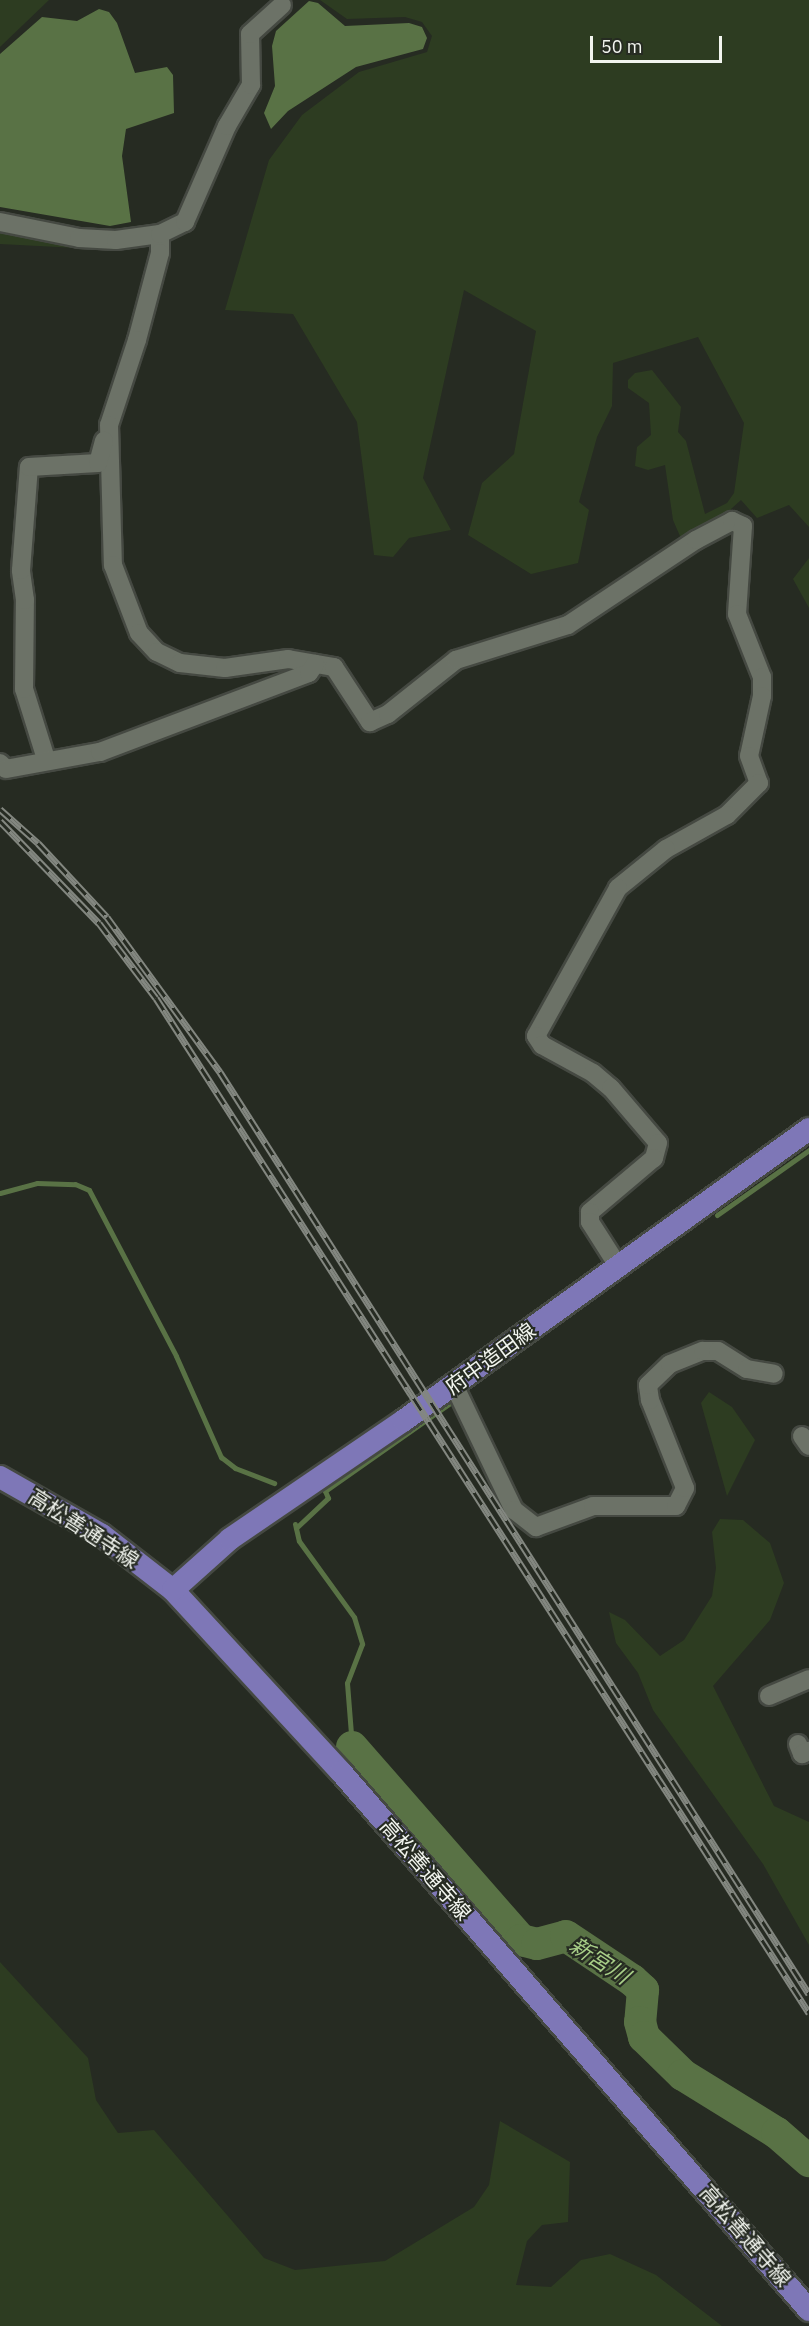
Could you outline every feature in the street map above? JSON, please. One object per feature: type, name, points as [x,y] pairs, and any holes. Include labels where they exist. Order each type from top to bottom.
[{"type":"main road","name":"府中造田線","points":[[173,1590],[230,1539],[454,1385],[809,1129]]},
{"type":"main road","name":"高松善通寺線","points":[[0,1477],[102,1535],[173,1590],[340,1772],[809,2310]]},
{"type":"street","points":[[0,222],[79,238],[116,240],[160,234],[185,222],[227,126],[251,85],[250,34],[282,5]]},
{"type":"street","points":[[46,759],[24,689],[25,600],[21,570],[29,468],[98,463],[108,425],[137,340],[160,253],[160,234]]},
{"type":"street","points":[[108,425],[112,565],[139,633],[157,652],[180,663],[225,668],[288,659],[334,667],[370,722],[387,714],[456,660],[568,625],[696,540],[732,521],[743,525],[737,614],[762,677],[762,696],[749,756],[759,783],[727,815],[666,849],[618,888],[536,1036],[542,1045],[593,1073],[611,1088],[658,1143],[654,1158],[590,1212],[590,1222],[618,1266]]},
{"type":"street","points":[[0,763],[6,769],[46,759],[100,752],[309,673],[315,664]]},
{"type":"street","points":[[454,1385],[514,1510],[536,1527],[593,1506],[676,1506],[685,1488],[650,1400],[648,1385],[670,1364],[704,1351],[718,1351],[747,1369],[774,1374]]},
{"type":"street","points":[[769,1696],[809,1679]]},
{"type":"shaded area","points":[[0,0],[49,0],[0,47]]},
{"type":"shaded area","points":[[320,0],[809,0],[809,527],[789,505],[757,518],[741,500],[731,509],[727,518],[683,543],[673,520],[665,465],[648,470],[635,466],[637,447],[651,435],[649,403],[628,388],[628,380],[635,373],[652,370],[681,407],[678,432],[686,441],[705,514],[727,503],[734,493],[744,423],[698,337],[613,363],[612,406],[597,437],[579,502],[589,510],[578,563],[531,574],[468,535],[482,483],[514,454],[536,331],[464,290],[423,478],[451,530],[409,538],[393,557],[374,555],[357,422],[293,314],[225,310],[269,160],[302,115],[359,72],[427,52],[432,36],[422,22],[405,17],[347,19]]},
{"type":"shaded area","points":[[309,1],[318,3],[345,26],[409,23],[422,27],[427,38],[423,49],[356,67],[288,111],[271,129],[264,113],[275,86],[272,46],[276,31]]},
{"type":"shaded area","points":[[99,9],[109,12],[117,23],[135,73],[167,67],[173,75],[174,113],[126,129],[122,156],[131,222],[110,226],[0,207],[0,54],[42,17],[77,21]]},
{"type":"shaded area","points":[[0,228],[131,247],[116,250],[0,244]]},
{"type":"shaded area","points":[[809,558],[809,608],[793,579]]},
{"type":"shaded area","points":[[709,1392],[732,1407],[755,1440],[727,1496],[701,1403]]},
{"type":"shaded area","points":[[720,1519],[743,1520],[770,1543],[784,1583],[770,1620],[713,1686],[774,1806],[809,1822],[809,1945],[763,1864],[653,1710],[638,1673],[616,1643],[609,1612],[625,1620],[660,1656],[684,1640],[712,1596],[716,1568],[712,1532]]},
{"type":"shaded area","points":[[0,1962],[88,2058],[96,2100],[118,2133],[154,2130],[264,2258],[295,2270],[385,2261],[474,2207],[489,2185],[500,2121],[570,2162],[568,2222],[542,2225],[527,2241],[516,2285],[551,2287],[581,2260],[610,2254],[656,2275],[722,2326],[0,2326]]},
{"type":"waterway","points":[[717,1215],[809,1150]]},
{"type":"waterway","points":[[0,1193],[37,1183],[75,1184],[89,1190],[176,1356],[221,1457],[235,1468],[274,1483]]},
{"type":"waterway","points":[[296,1528],[328,1498],[325,1491],[456,1399]]},
{"type":"waterway","points":[[295,1524],[299,1541],[354,1617],[362,1644],[347,1683],[352,1747]]},
{"type":"waterway","name":"新宮川","points":[[352,1747],[521,1940],[537,1944],[566,1936],[632,1980],[643,1990],[640,2022],[644,2037],[683,2075],[777,2133],[809,2161]]},
{"type":"railway","points":[[0,809],[38,843],[107,917],[220,1072],[809,1994]]},
{"type":"railway","points":[[0,821],[99,923],[156,998],[809,2013]]}]
